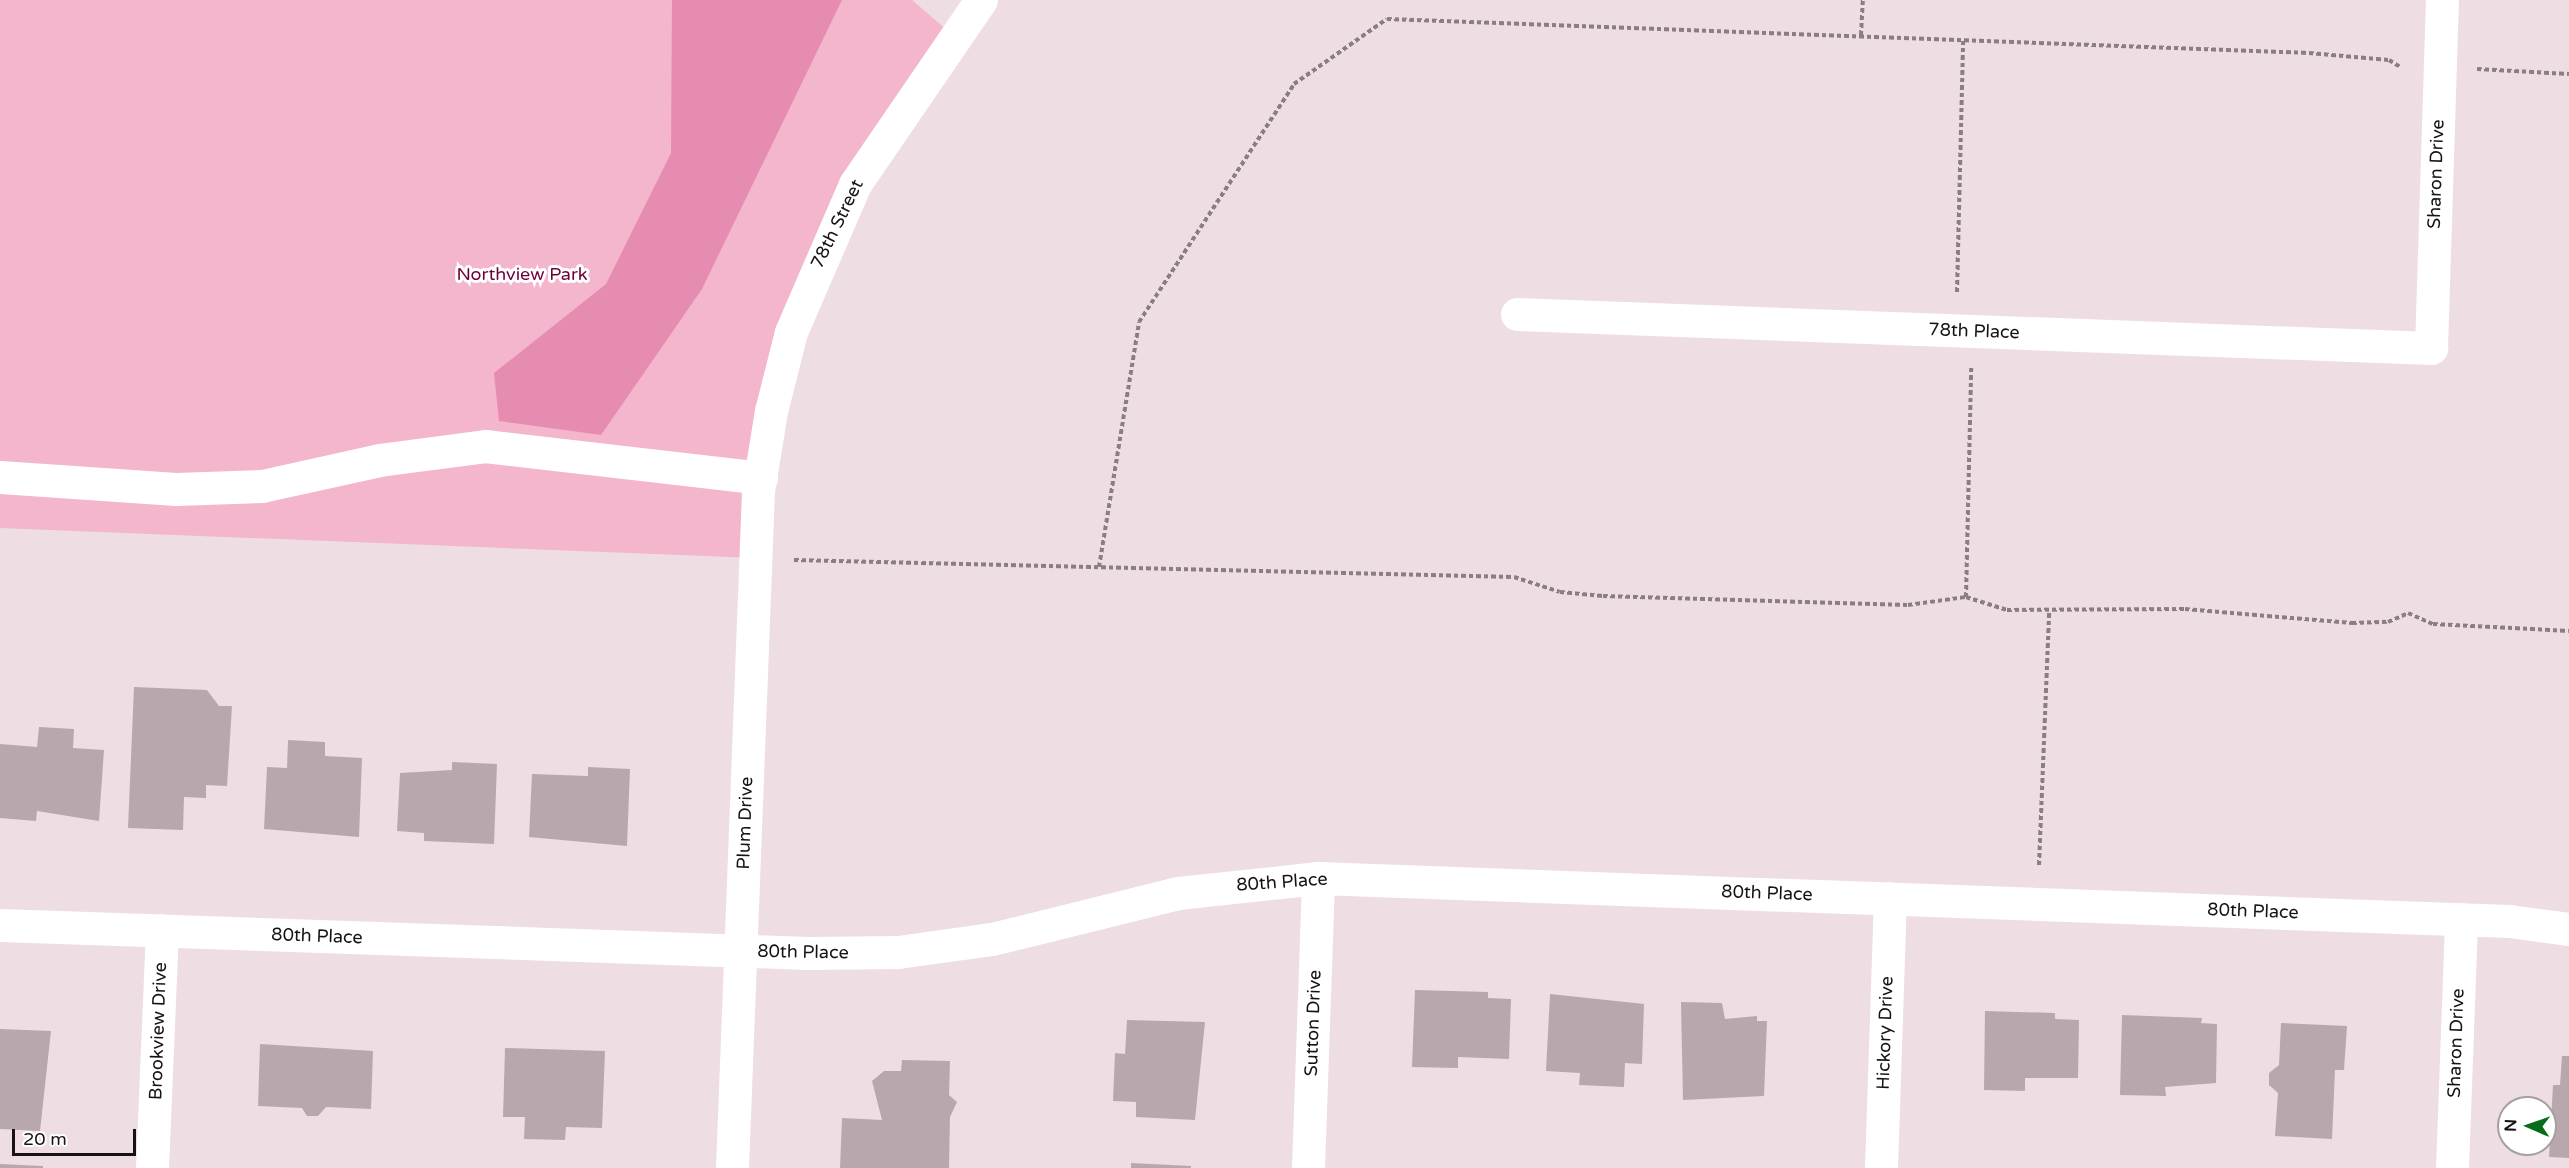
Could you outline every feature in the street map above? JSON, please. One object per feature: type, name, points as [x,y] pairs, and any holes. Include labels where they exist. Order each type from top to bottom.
[{"type":"street","name":"78th Street","points":[[761,478],[791,332],[819,257],[855,184],[981,0]]},
{"type":"street","name":"Sharon Drive","points":[[2431,348],[2442,0]]},
{"type":"street","name":"78th Place","points":[[1517,314],[2431,348]]},
{"type":"street","points":[[0,477],[176,489],[262,486],[379,460],[485,446],[761,478]]},
{"type":"street","name":"Plum Drive","points":[[732,1168],[761,478]]},
{"type":"street","name":"80th Place","points":[[0,925],[740,951],[898,952],[992,939],[1178,893],[1318,878],[2461,919],[2569,929]]},
{"type":"street","name":"Sutton Drive","points":[[1308,1168],[1318,878]]},
{"type":"street","name":"Hickory Drive","points":[[1881,1168],[1890,898]]},
{"type":"street","name":"Sharon Drive","points":[[2452,1168],[2461,919]]},
{"type":"street","name":"Brookview Drive","points":[[152,1168],[162,930]]},
{"type":"path","points":[[1861,35],[1863,0]]},
{"type":"path","points":[[1099,567],[1139,322],[1294,84],[1387,19],[2309,53],[2440,68],[2569,74]]},
{"type":"path","points":[[1963,41],[1966,597]]},
{"type":"path","points":[[756,558],[1099,567],[1418,579],[1514,577],[1560,592],[1679,599],[1908,605],[1966,597],[2007,610],[2185,609],[2352,623],[2388,621],[2408,613],[2433,624],[2569,631]]},
{"type":"path","points":[[2037,904],[2049,611]]},
{"type":"green space","name":"Northview Park","points":[[0,0],[912,0],[955,37],[819,257],[756,558],[0,528]]},
{"type":"shaded area","points":[[672,0],[842,0],[702,289],[601,435],[499,421],[494,373],[606,284],[671,153]]},
{"type":"building","points":[[134,687],[207,690],[219,706],[232,706],[227,786],[206,785],[206,798],[184,797],[183,830],[128,828]]},
{"type":"building","points":[[39,727],[74,729],[73,748],[104,750],[99,821],[37,811],[36,821],[0,818],[0,744],[37,747]]},
{"type":"building","points":[[288,740],[325,742],[325,756],[362,758],[359,837],[264,829],[267,767],[287,768]]},
{"type":"building","points":[[452,762],[497,764],[494,844],[424,841],[424,833],[397,831],[400,773],[452,770]]},
{"type":"building","points":[[588,767],[630,769],[627,846],[529,837],[532,774],[588,776]]},
{"type":"building","points":[[1415,990],[1488,992],[1488,998],[1511,999],[1509,1059],[1458,1057],[1458,1068],[1412,1067]]},
{"type":"building","points":[[1550,994],[1644,1004],[1642,1064],[1625,1063],[1624,1087],[1579,1085],[1580,1073],[1546,1071]]},
{"type":"building","points":[[1681,1002],[1722,1003],[1725,1019],[1757,1016],[1757,1021],[1767,1021],[1764,1096],[1683,1100]]},
{"type":"building","points":[[1985,1011],[2055,1013],[2055,1019],[2079,1020],[2078,1078],[2025,1078],[2025,1091],[1984,1090]]},
{"type":"building","points":[[2122,1015],[2202,1018],[2201,1023],[2217,1024],[2216,1083],[2165,1087],[2166,1096],[2120,1095]]},
{"type":"building","points":[[1127,1020],[1205,1022],[1195,1120],[1136,1117],[1136,1102],[1113,1101],[1115,1053],[1125,1054]]},
{"type":"building","points":[[2281,1023],[2347,1026],[2344,1070],[2335,1070],[2332,1139],[2275,1136],[2278,1093],[2269,1085],[2269,1073],[2279,1065]]},
{"type":"building","points":[[0,1029],[51,1031],[40,1131],[0,1129]]},
{"type":"building","points":[[260,1044],[373,1051],[371,1109],[326,1107],[318,1116],[307,1116],[302,1108],[258,1106]]},
{"type":"building","points":[[505,1048],[605,1051],[602,1128],[566,1127],[565,1140],[524,1139],[525,1117],[503,1117]]},
{"type":"building","points":[[2562,1056],[2569,1056],[2569,1158],[2549,1157],[2557,1156],[2557,1096],[2552,1096],[2553,1085],[2560,1085]]},
{"type":"building","points":[[902,1060],[950,1061],[949,1095],[957,1102],[950,1117],[949,1168],[840,1168],[842,1118],[882,1120],[872,1081],[884,1071],[901,1071]]},
{"type":"building","points":[[1131,1163],[1191,1166],[1191,1168],[1131,1168]]},
{"type":"building","points":[[0,1164],[43,1166],[43,1168],[0,1168]]}]
